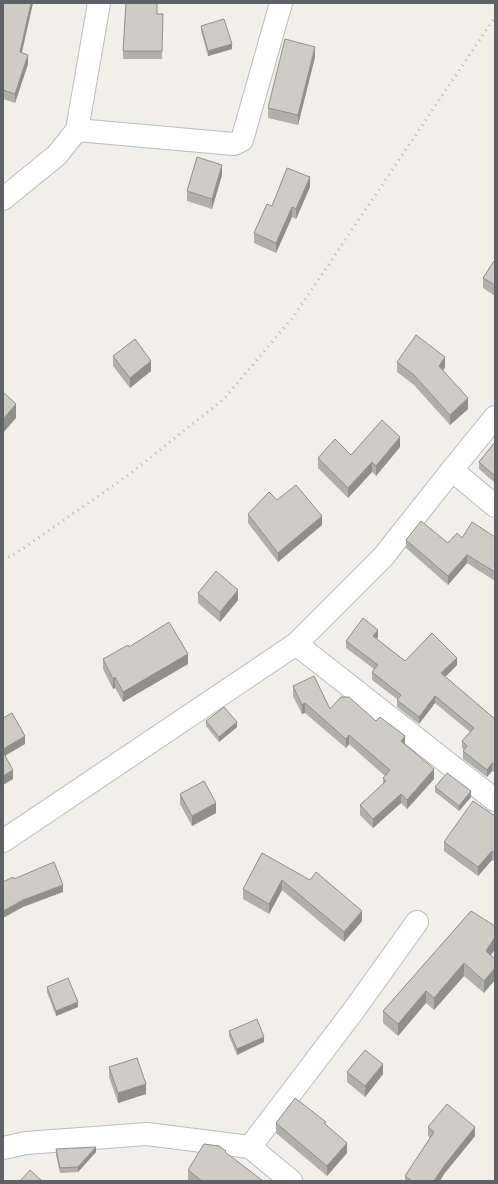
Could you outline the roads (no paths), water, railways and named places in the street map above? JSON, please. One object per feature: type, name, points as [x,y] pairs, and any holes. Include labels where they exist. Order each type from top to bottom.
[{"type":"street","points":[[3,199],[57,155],[77,130],[99,3]]},
{"type":"street","points":[[77,130],[234,144],[239,142],[242,140],[281,3]]},
{"type":"street","points":[[3,841],[296,644],[383,557],[495,417]]},
{"type":"street","points":[[452,470],[495,506]]},
{"type":"street","points":[[296,644],[495,800]]},
{"type":"street","points":[[250,1147],[354,1010],[417,922]]},
{"type":"street","points":[[3,1148],[26,1143],[147,1134],[250,1147],[291,1181]]},
{"type":"railway","points":[[3,560],[15,554],[127,476],[224,399],[294,316],[495,17]]}]
